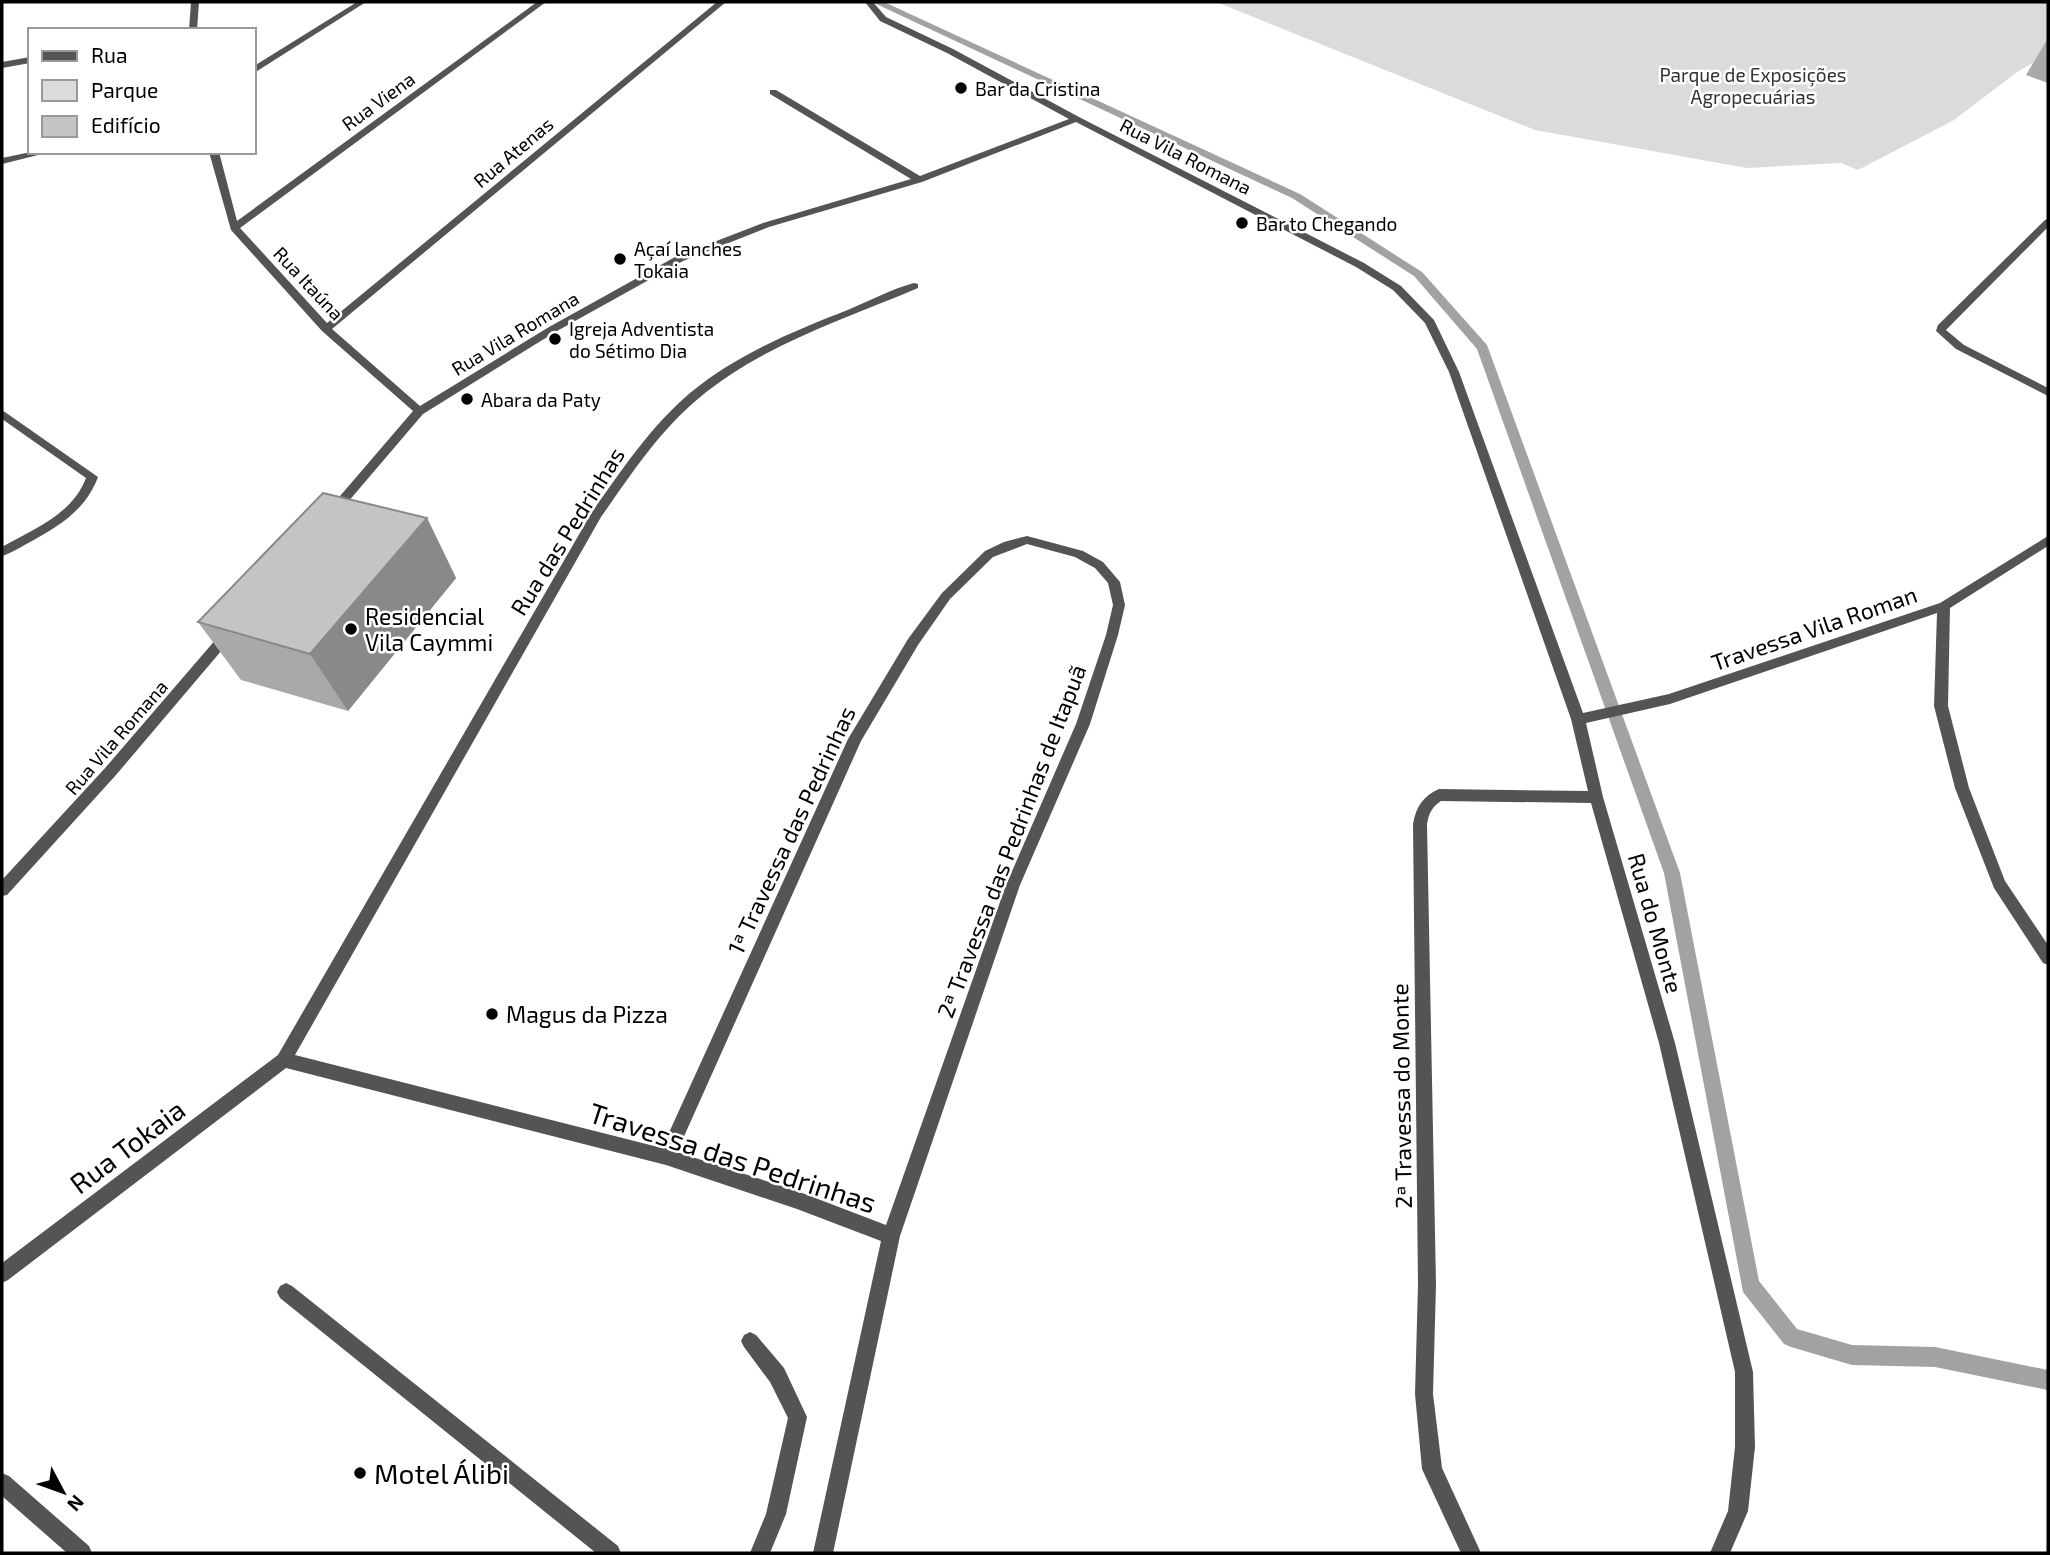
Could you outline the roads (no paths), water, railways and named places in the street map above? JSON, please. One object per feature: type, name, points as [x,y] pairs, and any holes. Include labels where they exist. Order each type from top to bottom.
[{"type":"street","points":[[193,28],[195,2]]},
{"type":"street","points":[[256,69],[362,2]]},
{"type":"street","name":"Rua Viena","points":[[234,228],[542,2]]},
{"type":"street","name":"Rua Atenas","points":[[326,329],[722,2]]},
{"type":"street","points":[[869,2],[883,19],[950,51],[1076,120]]},
{"type":"street","points":[[2,65],[28,60]]},
{"type":"street","points":[[773,92],[919,180]]},
{"type":"street","name":"Rua Vila Romana","points":[[320,527],[419,411],[553,328],[679,259],[766,225],[919,180],[1076,120],[1360,265],[1397,288],[1430,322]]},
{"type":"street","points":[[2,161],[37,154]]},
{"type":"street","name":"Rua Itaúna","points":[[215,154],[234,228],[326,329],[419,411]]},
{"type":"street","points":[[2048,222],[1941,327],[1941,331],[1960,347],[2048,392]]},
{"type":"street","name":"Rua das Pedrinhas","points":[[284,1060],[596,515],[641,451],[694,396],[723,374],[758,354],[914,286]]},
{"type":"street","name":"Rua do Monte","points":[[1430,322],[1454,372],[1578,719],[1597,797],[1667,1043],[1744,1372],[1745,1447],[1738,1511],[1720,1553]]},
{"type":"street","points":[[2,414],[92,478],[89,492],[67,513],[2,552]]},
{"type":"street","name":"1ª Travessa das Pedrinhas","points":[[666,1157],[855,739],[913,642],[946,596],[989,554],[1027,540],[1079,554]]},
{"type":"street","name":"Travessa Vila Roman","points":[[1578,719],[1657,702],[1944,606],[2048,540]]},
{"type":"street","name":"2ª Travessa das Pedrinhas de Itapuã","points":[[891,1236],[1013,885],[1083,724],[1112,635],[1119,605],[1114,582],[1099,565],[1079,554]]},
{"type":"street","points":[[1944,606],[1941,706],[1962,788],[1999,884],[2048,958]]},
{"type":"street","name":"Rua Vila Romana","points":[[2,890],[111,771],[238,622]]},
{"type":"street","name":"2ª Travessa do Monte","points":[[1471,1553],[1432,1469],[1424,1394],[1427,1285],[1420,824],[1422,809],[1439,795],[1597,797]]},
{"type":"street","name":"Travessa das Pedrinhas","points":[[284,1060],[666,1157],[797,1200],[891,1236],[823,1553]]},
{"type":"street","name":"Rua Tokaia","points":[[2,1274],[284,1060]]},
{"type":"street","points":[[286,1292],[611,1553]]},
{"type":"street","points":[[750,1342],[777,1376],[798,1417],[776,1514],[760,1553]]},
{"type":"street","points":[[2,1483],[82,1553]]},
{"type":"waterway","points":[[877,2],[1296,196],[1418,274],[1483,348],[1672,873],[1750,1285],[1791,1337],[1852,1355],[1935,1357],[2048,1380]]},
{"type":"place","name":"Bar da Cristina","points":[[961,88]]},
{"type":"place","name":"Bar to Chegando","points":[[1242,223]]},
{"type":"place","name":"Açaí lanches Tokaia","points":[[620,259]]},
{"type":"place","name":"Igreja Adventista do Sétimo Dia","points":[[555,339]]},
{"type":"place","name":"Abara da Paty","points":[[467,399]]},
{"type":"place","name":"Residencial Vila Caymmi","points":[[351,629]]},
{"type":"place","name":"Magus da Pizza","points":[[492,1014]]},
{"type":"place","name":"Motel Álibi","points":[[360,1473]]},
{"type":"park label","name":"Parque de Exposições Agropecuárias","points":[[1753,85]]}]
